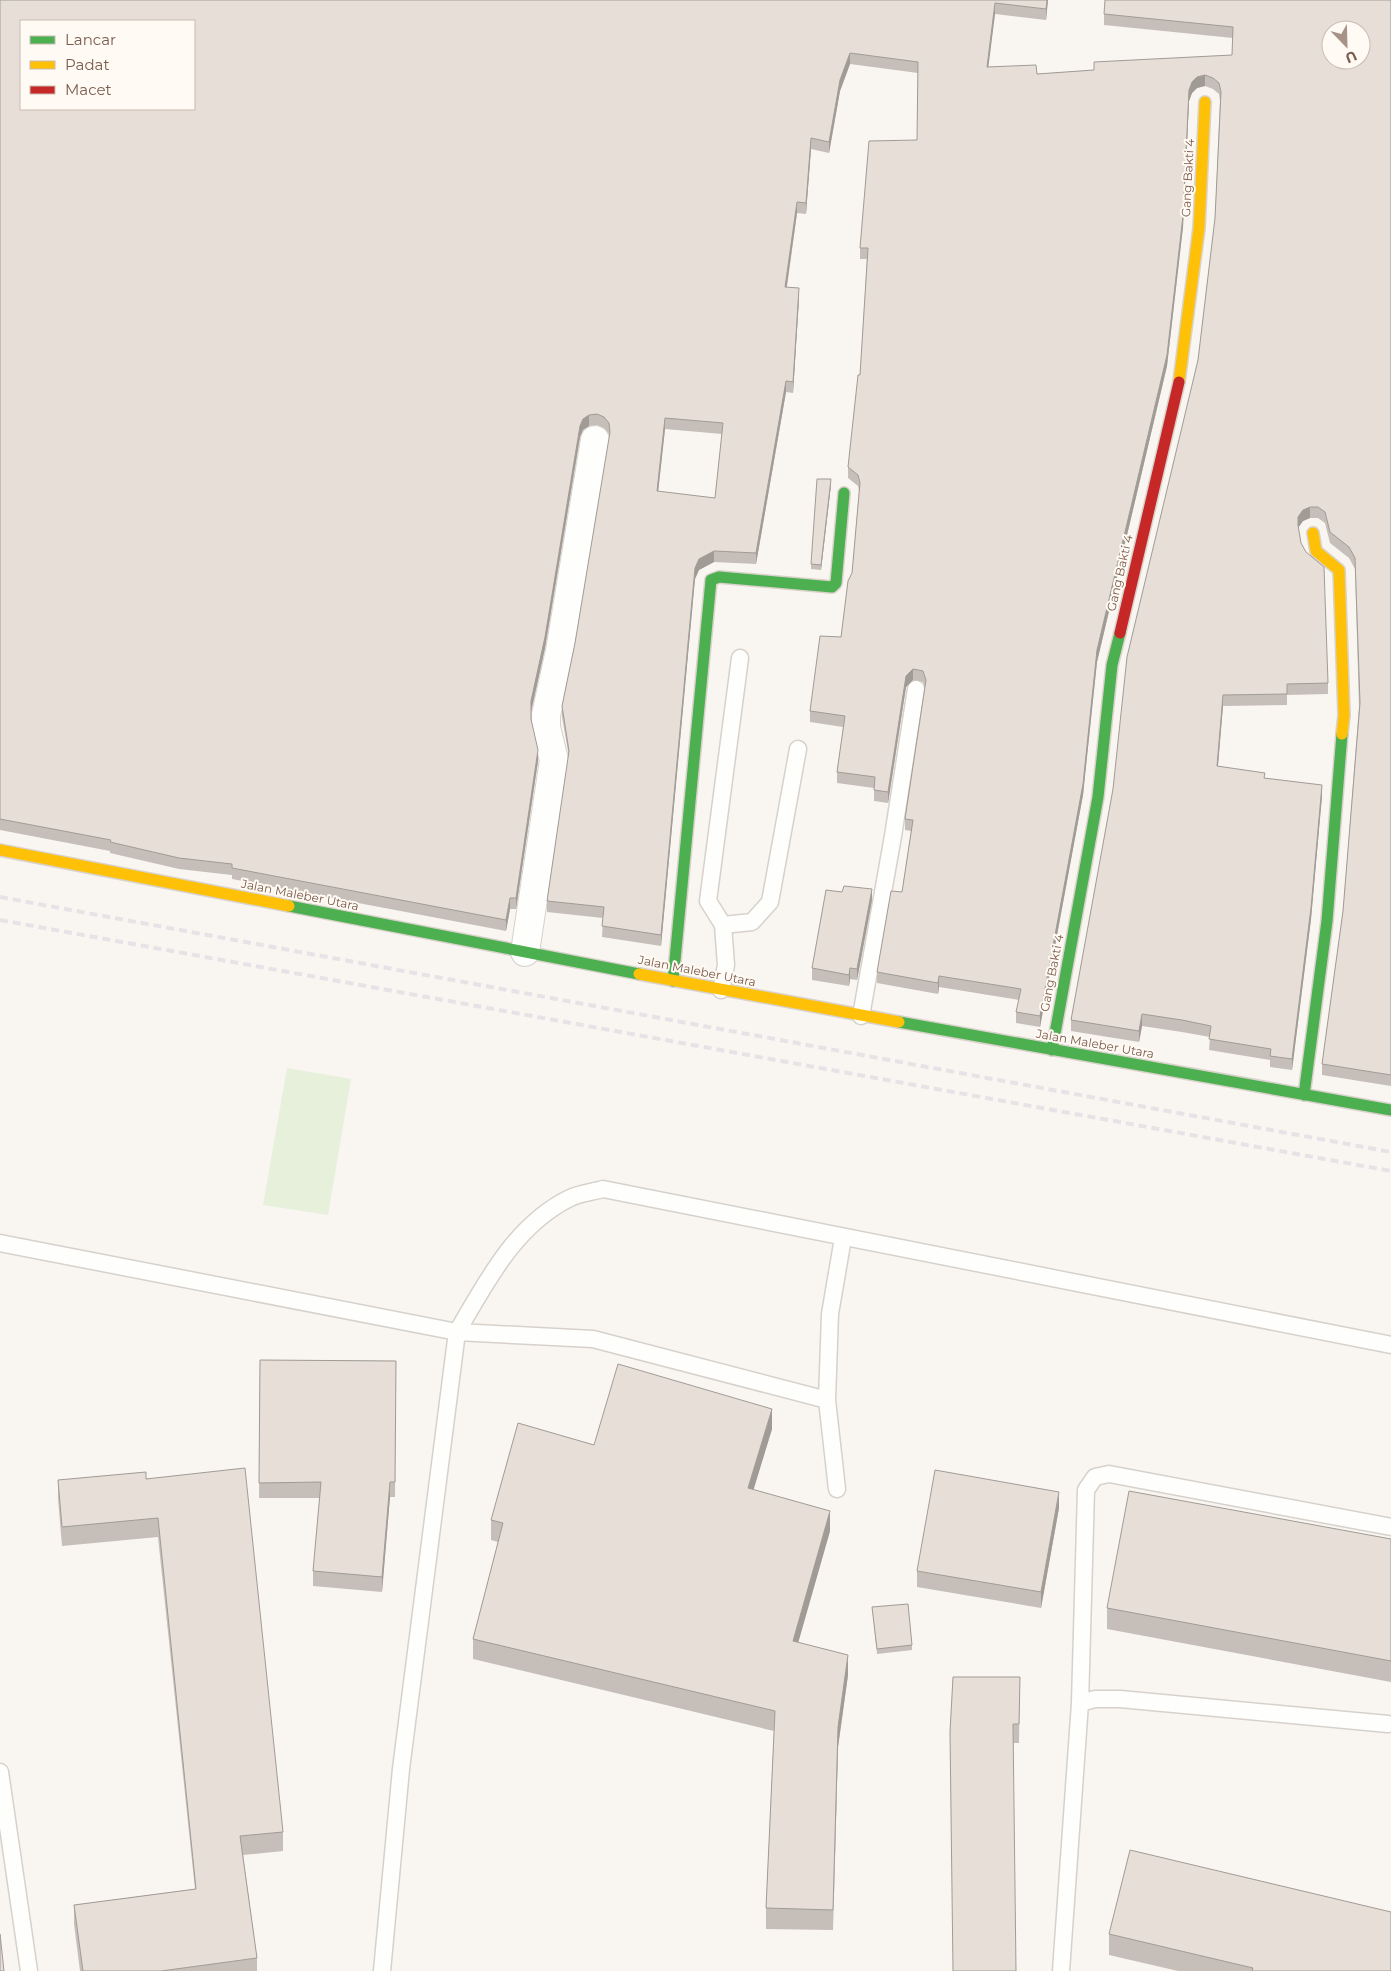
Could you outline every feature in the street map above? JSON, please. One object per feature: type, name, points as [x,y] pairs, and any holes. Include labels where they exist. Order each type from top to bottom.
[{"type":"street","name":"Gang Bakti 4","points":[[1052,1050],[1098,797],[1112,665],[1182,369],[1199,228],[1205,102]]},
{"type":"street","points":[[525,952],[554,760],[546,727],[546,716],[560,651],[595,440]]},
{"type":"street","points":[[673,981],[711,580],[719,577],[832,587],[836,583],[844,493]]},
{"type":"street","points":[[1304,1095],[1327,921],[1344,715],[1339,570],[1316,551],[1313,533]]},
{"type":"street","name":"Jalan Maleber Utara","points":[[0,850],[721,990],[1391,1110]]},
{"type":"lane","points":[[721,990],[726,965],[723,925],[708,901],[740,658]]},
{"type":"lane","points":[[861,1016],[893,836],[916,689]]},
{"type":"lane","points":[[723,925],[752,922],[770,902],[798,749]]},
{"type":"lane","points":[[382,1971],[401,1769],[457,1332],[495,1267],[534,1221],[571,1197],[604,1189],[843,1238],[1391,1344]]},
{"type":"lane","points":[[837,1490],[826,1400],[830,1314],[843,1238]]},
{"type":"lane","points":[[0,1243],[457,1332],[593,1339],[826,1400]]},
{"type":"lane","points":[[1061,1971],[1080,1703],[1086,1490],[1095,1478],[1109,1474],[1391,1526]]},
{"type":"lane","points":[[1080,1703],[1095,1699],[1120,1699],[1388,1724]]},
{"type":"lane","points":[[0,1772],[29,1971]]},
{"type":"green space","points":[[287,1068],[351,1079],[328,1215],[263,1205]]},
{"type":"building","points":[[0,0],[1047,0],[1046,9],[995,3],[987,67],[1036,65],[1037,74],[1094,70],[1094,62],[1232,55],[1233,27],[1104,14],[1105,0],[1391,0],[1391,1075],[1322,1064],[1343,911],[1360,703],[1355,558],[1349,547],[1330,532],[1325,512],[1318,507],[1310,507],[1303,510],[1298,517],[1298,525],[1301,543],[1306,552],[1324,567],[1328,683],[1287,684],[1287,694],[1223,695],[1217,766],[1265,773],[1264,778],[1322,785],[1311,908],[1292,1059],[1270,1056],[1271,1049],[1209,1039],[1211,1026],[1182,1020],[1142,1014],[1139,1031],[1071,1020],[1113,789],[1127,657],[1198,360],[1215,218],[1221,92],[1219,83],[1205,75],[1197,77],[1192,82],[1189,90],[1183,216],[1167,355],[1097,650],[1083,784],[1040,1016],[1016,1012],[1021,989],[939,976],[938,983],[877,972],[891,891],[902,892],[913,820],[905,819],[926,680],[923,671],[913,669],[906,676],[888,792],[874,790],[875,777],[837,772],[845,716],[810,711],[820,636],[841,637],[848,581],[852,573],[860,483],[858,475],[848,467],[858,375],[860,375],[868,248],[860,248],[869,141],[917,140],[918,62],[850,53],[840,80],[829,142],[811,138],[806,203],[797,202],[785,287],[799,288],[793,382],[786,381],[756,553],[714,551],[699,559],[695,568],[661,935],[602,926],[604,907],[547,901],[569,751],[562,706],[575,643],[610,432],[609,423],[604,417],[597,414],[589,415],[583,419],[580,426],[545,637],[531,701],[531,719],[538,750],[516,898],[510,898],[506,920],[232,868],[232,864],[179,858],[110,842],[111,840],[0,819]],"holes":[[[665,418],[723,423],[715,498],[657,491]]]},
{"type":"building","points":[[817,479],[831,479],[821,565],[811,564]]},
{"type":"building","points":[[844,886],[872,889],[857,969],[850,968],[849,975],[812,968],[826,890],[842,892]]},
{"type":"building","points":[[260,1360],[396,1361],[395,1482],[390,1482],[382,1577],[313,1571],[321,1482],[259,1483]]},
{"type":"building","points":[[618,1364],[772,1409],[748,1488],[830,1511],[793,1641],[848,1655],[838,1727],[833,1910],[766,1908],[775,1711],[473,1639],[503,1523],[491,1520],[518,1423],[594,1445]]},
{"type":"building","points":[[245,1468],[283,1832],[240,1836],[257,1958],[161,1971],[83,1971],[74,1905],[196,1889],[158,1518],[62,1527],[58,1480],[146,1472],[146,1479]]},
{"type":"building","points":[[935,1470],[1059,1492],[1041,1592],[917,1571]]},
{"type":"building","points":[[1129,1491],[1391,1539],[1391,1661],[1107,1608]]},
{"type":"building","points":[[908,1604],[912,1645],[877,1649],[872,1607]]},
{"type":"building","points":[[953,1677],[1020,1677],[1019,1724],[1013,1724],[1016,1971],[953,1971],[950,1732]]},
{"type":"building","points":[[1130,1850],[1391,1912],[1391,1971],[1252,1971],[1253,1968],[1109,1934]]},
{"type":"building","points":[[0,1934],[4,1971],[0,1971]]},
{"type":"railway","points":[[0,897],[1391,1152]]},
{"type":"railway","points":[[0,920],[1391,1171]]},
{"type":"traffic: fast","points":[[673,981],[711,580],[719,577],[832,587],[836,583],[844,493]]},
{"type":"traffic: fast","points":[[1052,1050],[1098,797],[1112,665],[1120,633]]},
{"type":"traffic: fast","points":[[1304,1095],[1327,921],[1342,734]]},
{"type":"traffic: fast","points":[[289,906],[639,974]]},
{"type":"traffic: fast","points":[[899,1022],[1391,1110]]},
{"type":"traffic: slow","points":[[1179,382],[1199,228],[1205,102]]},
{"type":"traffic: slow","points":[[1313,533],[1316,551],[1339,570],[1344,715],[1342,734]]},
{"type":"traffic: slow","points":[[0,850],[289,906]]},
{"type":"traffic: slow","points":[[639,974],[899,1022]]},
{"type":"traffic: jam","points":[[1120,633],[1179,382]]}]
